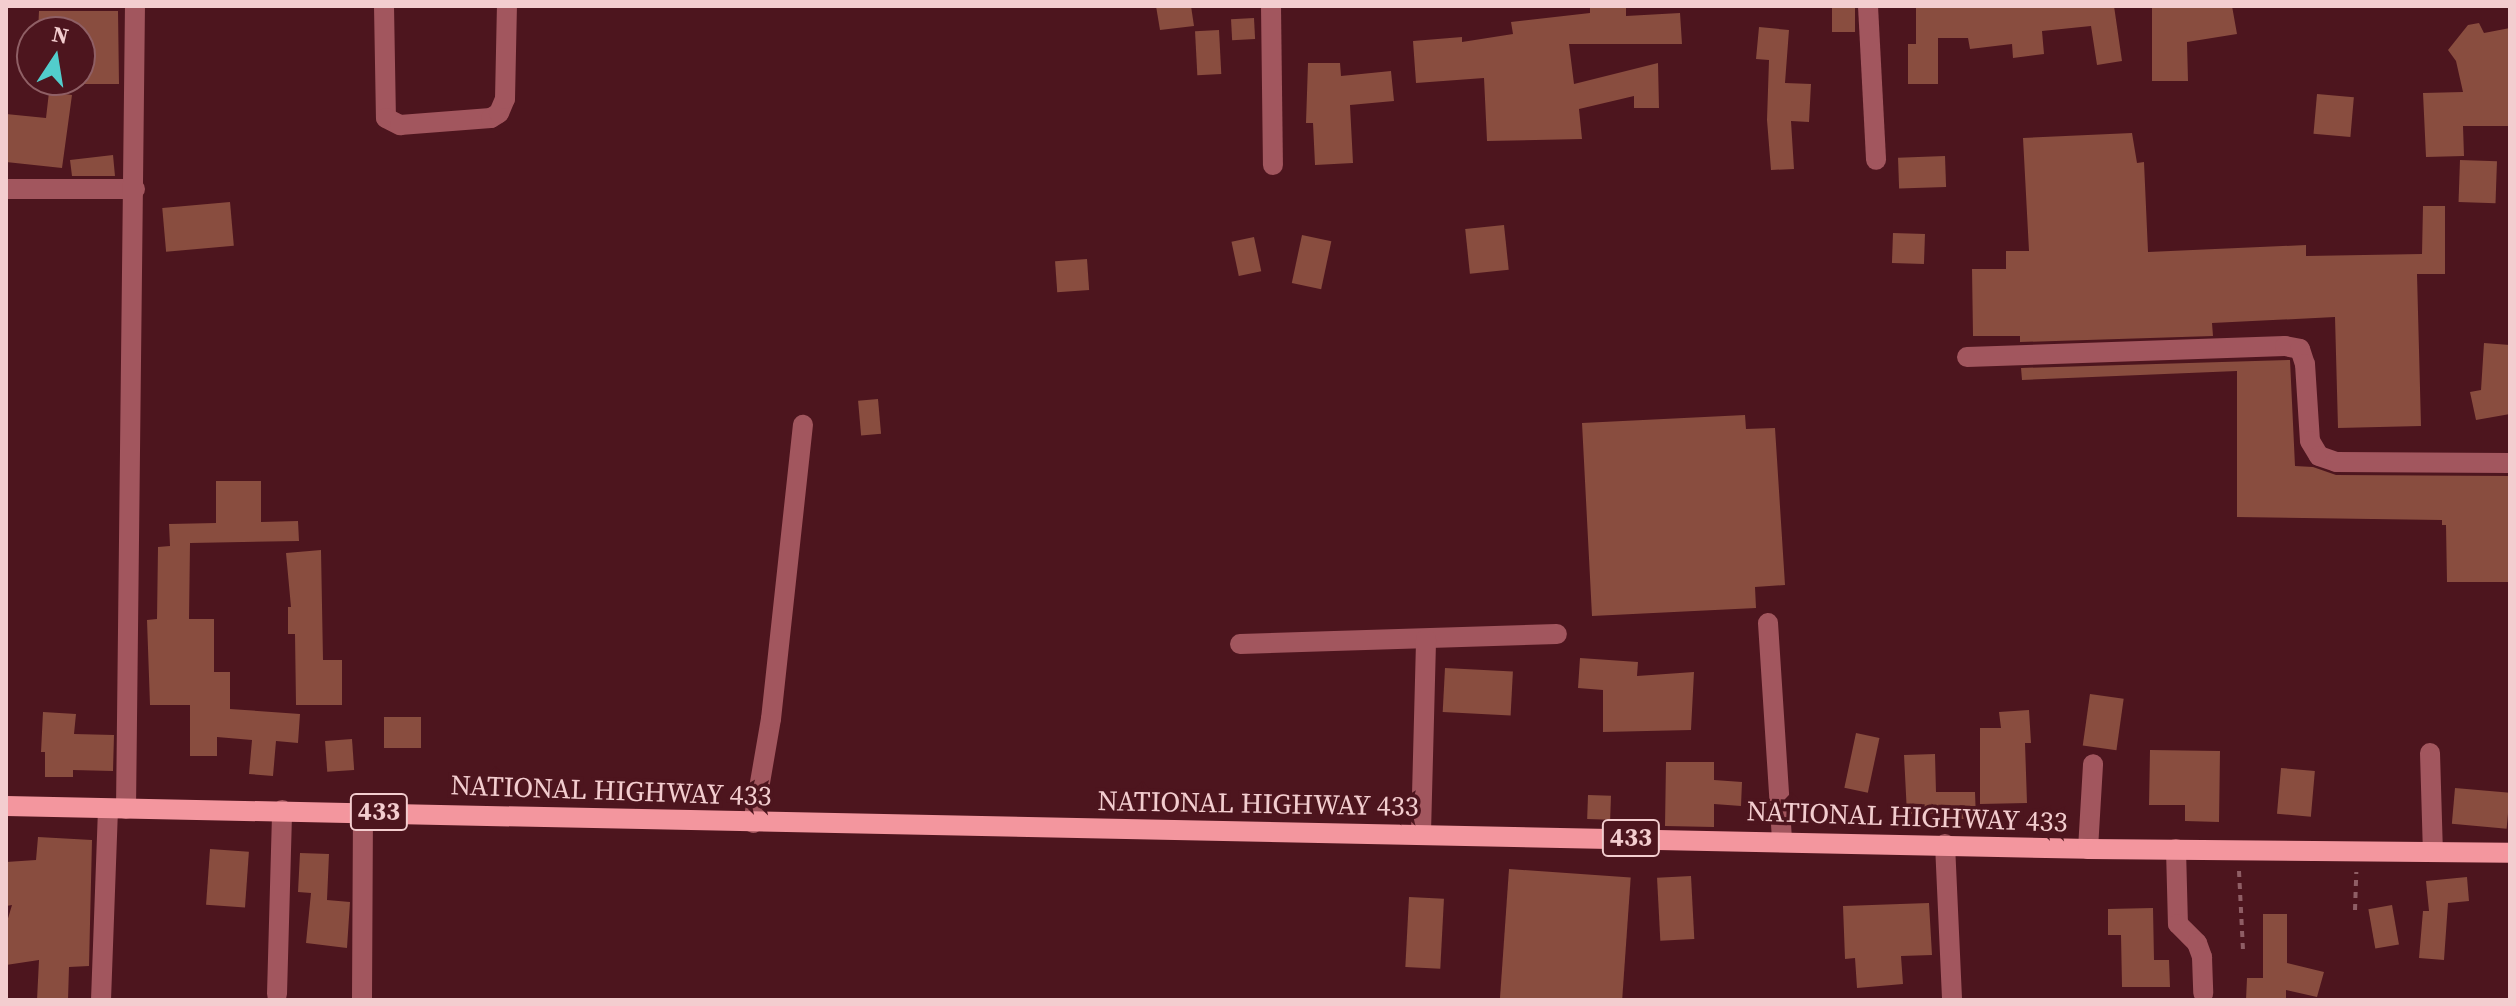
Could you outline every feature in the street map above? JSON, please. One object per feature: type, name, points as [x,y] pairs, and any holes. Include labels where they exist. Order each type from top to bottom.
[{"type":"main road","name":"NATIONAL HIGHWAY 433","points":[[6,806],[2088,849],[2510,853]]},
{"type":"street","points":[[101,1000],[117,809],[135,189],[135,6]]},
{"type":"street","points":[[384,6],[386,118],[400,125],[491,118],[499,113],[505,99],[507,6]]},
{"type":"street","points":[[1271,6],[1273,165]]},
{"type":"street","points":[[1868,6],[1876,160]]},
{"type":"street","points":[[6,189],[135,189]]},
{"type":"street","points":[[1967,357],[2285,346],[2300,349],[2305,364],[2310,441],[2319,456],[2336,462],[2510,463]]},
{"type":"street","points":[[753,823],[771,719],[803,425]]},
{"type":"street","points":[[1768,623],[1782,841]]},
{"type":"street","points":[[1240,644],[1557,634]]},
{"type":"street","points":[[1421,833],[1426,639]]},
{"type":"street","points":[[2430,753],[2433,852]]},
{"type":"street","points":[[2088,849],[2093,764]]},
{"type":"street","points":[[277,994],[282,810]]},
{"type":"street","points":[[362,1000],[363,811]]},
{"type":"street","points":[[1945,844],[1952,1000]]},
{"type":"street","points":[[2176,849],[2178,924],[2197,943],[2202,957],[2203,993]]},
{"type":"path","points":[[2238,849],[2243,951]]},
{"type":"path","points":[[2355,910],[2357,850]]},
{"type":"building","points":[[1156,6],[1191,6],[1194,26],[1160,30]]},
{"type":"building","points":[[1590,6],[1626,6],[1626,16],[1680,13],[1682,44],[1569,44],[1574,84],[1658,63],[1659,108],[1634,108],[1634,96],[1579,109],[1582,139],[1487,141],[1484,78],[1416,83],[1413,41],[1462,37],[1462,42],[1513,34],[1511,22],[1590,13]]},
{"type":"building","points":[[1832,6],[1855,6],[1855,32],[1832,32]]},
{"type":"building","points":[[1916,6],[2114,6],[2122,61],[2097,65],[2091,26],[2042,31],[2044,54],[2013,58],[2012,44],[1970,49],[1968,38],[1938,38],[1938,84],[1908,84],[1908,44],[1916,44]]},
{"type":"building","points":[[2152,6],[2232,6],[2237,34],[2187,42],[2188,81],[2152,81]]},
{"type":"building","points":[[39,11],[118,11],[119,84],[96,84],[96,16],[39,16]]},
{"type":"building","points":[[1254,18],[1255,39],[1232,40],[1231,19]]},
{"type":"building","points":[[2479,23],[2484,33],[2510,28],[2510,126],[2463,126],[2464,156],[2426,157],[2423,93],[2463,92],[2456,61],[2448,50],[2468,25]]},
{"type":"building","points":[[1759,27],[1789,30],[1785,83],[1811,84],[1809,122],[1791,121],[1794,169],[1771,170],[1767,120],[1769,60],[1756,59]]},
{"type":"building","points":[[1219,30],[1221,74],[1197,75],[1195,31]]},
{"type":"building","points":[[1308,63],[1340,63],[1341,76],[1391,71],[1394,101],[1350,105],[1353,163],[1315,165],[1313,123],[1306,123]]},
{"type":"building","points":[[2317,94],[2354,97],[2350,137],[2314,134]]},
{"type":"building","points":[[49,96],[72,96],[62,168],[6,162],[6,114],[46,118]]},
{"type":"building","points":[[2132,133],[2137,163],[2144,162],[2148,252],[2306,245],[2306,256],[2422,254],[2423,206],[2445,206],[2445,274],[2417,274],[2421,426],[2338,428],[2335,317],[2212,323],[2213,336],[2020,342],[2020,336],[1973,336],[1972,269],[2006,269],[2006,251],[2029,251],[2023,138]]},
{"type":"building","points":[[113,155],[115,176],[72,176],[70,160]]},
{"type":"building","points":[[1945,156],[1946,187],[1899,189],[1898,158]]},
{"type":"building","points":[[2460,160],[2497,161],[2496,203],[2459,202]]},
{"type":"building","points":[[230,202],[234,246],[166,252],[162,208]]},
{"type":"building","points":[[1504,225],[1509,270],[1470,274],[1465,229]]},
{"type":"building","points":[[1893,233],[1925,234],[1924,264],[1892,263]]},
{"type":"building","points":[[1302,235],[1331,241],[1321,289],[1292,283]]},
{"type":"building","points":[[1254,237],[1261,271],[1239,276],[1232,242]]},
{"type":"building","points":[[1087,259],[1089,290],[1057,292],[1055,261]]},
{"type":"building","points":[[2484,343],[2510,345],[2510,414],[2476,420],[2470,392],[2481,390]]},
{"type":"building","points":[[2290,360],[2295,466],[2313,467],[2336,475],[2510,476],[2510,582],[2447,582],[2446,525],[2442,525],[2442,520],[2237,517],[2237,371],[2022,380],[2021,368]]},
{"type":"building","points":[[878,399],[881,434],[861,436],[858,401]]},
{"type":"building","points":[[1745,415],[1746,429],[1775,428],[1785,585],[1755,587],[1756,608],[1592,616],[1582,423]]},
{"type":"building","points":[[216,481],[261,481],[261,522],[298,521],[299,541],[190,543],[189,619],[214,619],[214,672],[230,672],[230,709],[300,714],[298,743],[276,741],[273,776],[249,774],[252,740],[217,737],[217,756],[190,756],[190,705],[150,705],[147,620],[157,619],[158,547],[170,546],[169,524],[216,523]]},
{"type":"building","points":[[321,550],[323,660],[342,660],[342,705],[296,705],[295,634],[288,634],[288,607],[291,607],[286,553]]},
{"type":"building","points":[[1580,658],[1638,662],[1637,676],[1694,672],[1691,730],[1603,732],[1603,690],[1578,688]]},
{"type":"building","points":[[1445,668],[1513,672],[1511,715],[1443,712]]},
{"type":"building","points":[[2090,694],[2124,699],[2116,750],[2083,745]]},
{"type":"building","points":[[2029,710],[2031,743],[2025,743],[2027,803],[1980,804],[1980,728],[2001,728],[1999,712]]},
{"type":"building","points":[[43,712],[76,714],[74,734],[114,735],[113,771],[73,770],[73,777],[45,777],[45,752],[41,752]]},
{"type":"building","points":[[384,717],[421,717],[421,748],[384,748]]},
{"type":"building","points":[[1856,733],[1879,738],[1868,793],[1844,788]]},
{"type":"building","points":[[352,739],[354,770],[327,772],[325,741]]},
{"type":"building","points":[[2150,750],[2220,751],[2219,822],[2185,821],[2185,805],[2149,805]]},
{"type":"building","points":[[1935,754],[1936,792],[1975,792],[1976,819],[1956,819],[1956,813],[1907,814],[1904,755]]},
{"type":"building","points":[[1666,762],[1714,762],[1714,780],[1742,782],[1741,806],[1714,804],[1714,827],[1665,826]]},
{"type":"building","points":[[2281,768],[2315,771],[2311,817],[2277,814]]},
{"type":"building","points":[[2455,788],[2510,793],[2507,829],[2452,824]]},
{"type":"building","points":[[1588,795],[1611,796],[1610,820],[1587,819]]},
{"type":"building","points":[[38,837],[92,840],[89,966],[69,967],[68,1000],[37,1000],[39,960],[6,965],[6,925],[12,905],[6,906],[6,862],[36,860]]},
{"type":"building","points":[[210,849],[249,852],[245,908],[206,905]]},
{"type":"building","points":[[300,853],[329,854],[327,900],[350,902],[347,948],[306,943],[311,893],[298,892]]},
{"type":"building","points":[[1509,869],[1631,878],[1622,1000],[1500,1000]]},
{"type":"building","points":[[1691,876],[1694,939],[1660,941],[1657,878]]},
{"type":"building","points":[[2467,877],[2469,901],[2448,903],[2444,960],[2419,958],[2423,911],[2429,911],[2426,881]]},
{"type":"building","points":[[1409,897],[1444,899],[1440,969],[1405,967]]},
{"type":"building","points":[[1929,903],[1932,955],[1901,956],[1903,984],[1857,988],[1855,958],[1845,959],[1843,906]]},
{"type":"building","points":[[2392,905],[2399,944],[2375,949],[2368,909]]},
{"type":"building","points":[[2153,908],[2154,960],[2169,960],[2170,987],[2122,987],[2121,935],[2108,935],[2108,909]]},
{"type":"building","points":[[2263,914],[2287,914],[2287,963],[2324,972],[2317,997],[2286,990],[2286,1000],[2246,1000],[2247,978],[2263,978]]}]
